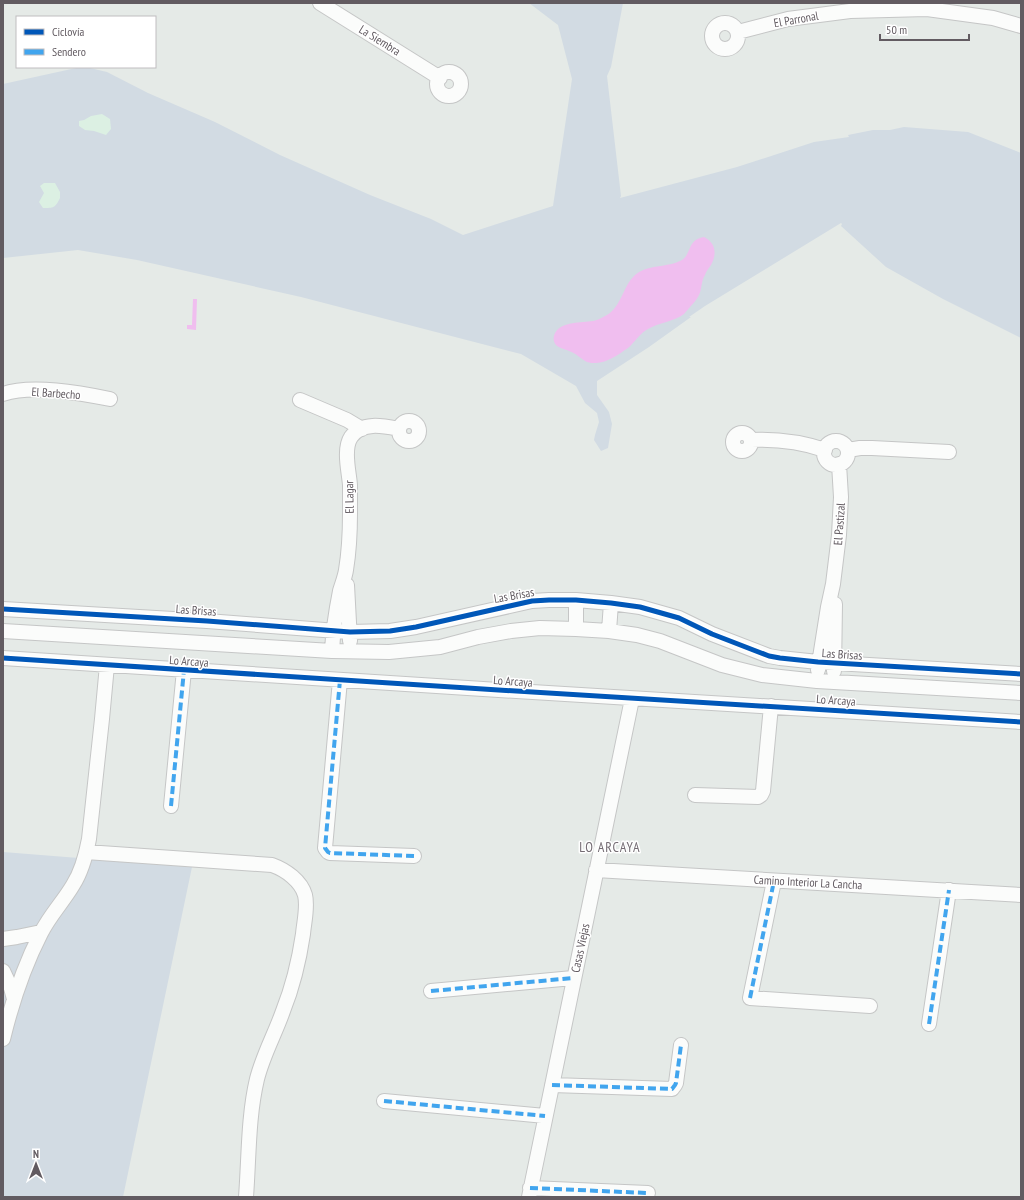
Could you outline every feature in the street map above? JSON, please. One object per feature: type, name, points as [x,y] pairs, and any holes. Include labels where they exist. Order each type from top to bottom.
[{"type":"street","name":"La Siembra","points":[[320,3],[440,78]]},
{"type":"street","name":"El Parronal","points":[[738,32],[788,19],[850,11],[927,8],[993,18],[1021,26]]},
{"type":"street","name":"El Barbecho","points":[[3,394],[18,391],[41,390],[91,395],[110,399]]},
{"type":"street","points":[[300,400],[347,420],[362,429],[375,426],[399,429]]},
{"type":"street","name":"El Lagar","points":[[346,571],[349,546],[350,513],[350,487],[347,451],[352,437],[362,429]]},
{"type":"street","points":[[751,440],[766,439],[791,441],[825,450]]},
{"type":"street","points":[[837,441],[844,444],[848,450],[845,461],[839,464],[832,464],[825,456],[825,450],[830,444],[837,441]]},
{"type":"street","points":[[848,450],[872,448],[949,452]]},
{"type":"street","name":"El Pastizal","points":[[833,584],[839,535],[841,497],[839,464]]},
{"type":"street","points":[[332,651],[333,630],[340,590],[346,571]]},
{"type":"street","points":[[346,571],[351,652]]},
{"type":"street","points":[[817,681],[818,662],[833,584]]},
{"type":"street","points":[[832,681],[836,608],[833,584]]},
{"type":"street","points":[[576,600],[576,629]]},
{"type":"street","name":"Las Brisas","points":[[3,609],[206,621],[350,632],[390,631],[416,627],[532,601],[576,600],[640,607],[679,618],[712,634],[769,656],[818,662],[1021,674]]},
{"type":"street","points":[[609,631],[611,603]]},
{"type":"street","points":[[3,631],[351,652],[389,652],[440,647],[478,637],[540,628],[609,631],[660,641],[722,665],[762,675],[817,681],[1021,693]]},
{"type":"street","name":"Lo Arcaya","points":[[3,658],[632,699],[771,706],[1021,722]]},
{"type":"street","points":[[3,1038],[14,999],[33,949],[41,932],[74,884],[86,852],[89,839],[107,665]]},
{"type":"street","points":[[171,806],[184,670]]},
{"type":"street","points":[[340,680],[325,848],[330,853],[414,856]]},
{"type":"street","name":"Casas Viejas","points":[[530,1193],[573,978],[632,699]]},
{"type":"street","points":[[695,795],[758,797],[762,794],[771,706]]},
{"type":"street","points":[[86,852],[278,867],[290,875],[303,890],[306,903],[299,960],[289,996],[257,1078],[251,1116],[246,1197]]},
{"type":"street","name":"Camino Interior La Cancha","points":[[596,870],[1021,895]]},
{"type":"street","points":[[774,881],[750,998],[870,1006]]},
{"type":"street","points":[[929,1024],[949,890]]},
{"type":"street","points":[[3,939],[41,932]]},
{"type":"street","points":[[3,971],[11,988],[14,999]]},
{"type":"street","points":[[431,991],[573,978]]},
{"type":"street","points":[[552,1084],[672,1089],[676,1085],[681,1045]]},
{"type":"street","points":[[384,1101],[545,1116]]},
{"type":"street","points":[[530,1193],[648,1193]]},
{"type":"shaded area","points":[[529,3],[623,3],[611,67],[607,76],[621,196],[620,198],[737,167],[814,142],[849,137],[848,135],[873,130],[890,130],[904,127],[968,132],[1021,153],[1021,338],[943,299],[886,267],[841,226],[841,223],[705,306],[649,347],[597,381],[597,395],[609,412],[612,424],[608,448],[601,451],[594,440],[599,422],[597,413],[585,403],[576,386],[521,354],[301,297],[137,260],[78,250],[3,258],[3,84],[76,68],[90,68],[107,72],[148,93],[215,122],[280,155],[370,195],[431,219],[463,235],[553,206],[572,79],[558,25]]},
{"type":"shaded area","points":[[704,237],[711,242],[713,246],[715,253],[713,261],[704,277],[698,297],[684,314],[648,329],[642,333],[628,348],[613,358],[600,363],[587,362],[574,353],[556,345],[554,342],[555,333],[562,326],[595,320],[610,313],[617,305],[627,285],[634,276],[639,272],[651,268],[682,260],[692,244]]},
{"type":"shaded area","points":[[193,299],[197,299],[196,330],[187,329],[187,325],[192,325]]},
{"type":"shaded area","points":[[3,852],[192,867],[123,1197],[3,1197]]},
{"type":"sand","points":[[102,114],[110,119],[111,129],[106,135],[85,130],[79,126],[79,121],[91,116]]},
{"type":"sand","points":[[44,183],[55,183],[60,192],[60,198],[55,206],[43,208],[39,202],[44,193],[40,186]]},
{"type":"marked path","points":[[171,806],[184,670]]},
{"type":"marked path","points":[[340,680],[325,848],[330,853],[414,856]]},
{"type":"marked path","points":[[750,998],[774,881]]},
{"type":"marked path","points":[[929,1024],[949,890]]},
{"type":"marked path","points":[[431,991],[573,978]]},
{"type":"marked path","points":[[552,1085],[672,1089],[676,1083],[681,1045]]},
{"type":"marked path","points":[[384,1101],[545,1116]]},
{"type":"marked path","points":[[530,1188],[648,1193]]},
{"type":"cycle path","points":[[3,609],[207,621],[350,632],[390,631],[416,627],[532,601],[576,600],[640,607],[679,618],[712,634],[769,656],[780,658],[818,662],[1021,674]]},
{"type":"cycle path","points":[[3,658],[1021,722]]},
{"type":"district","name":"LO ARCAYA","points":[[610,847]]}]
